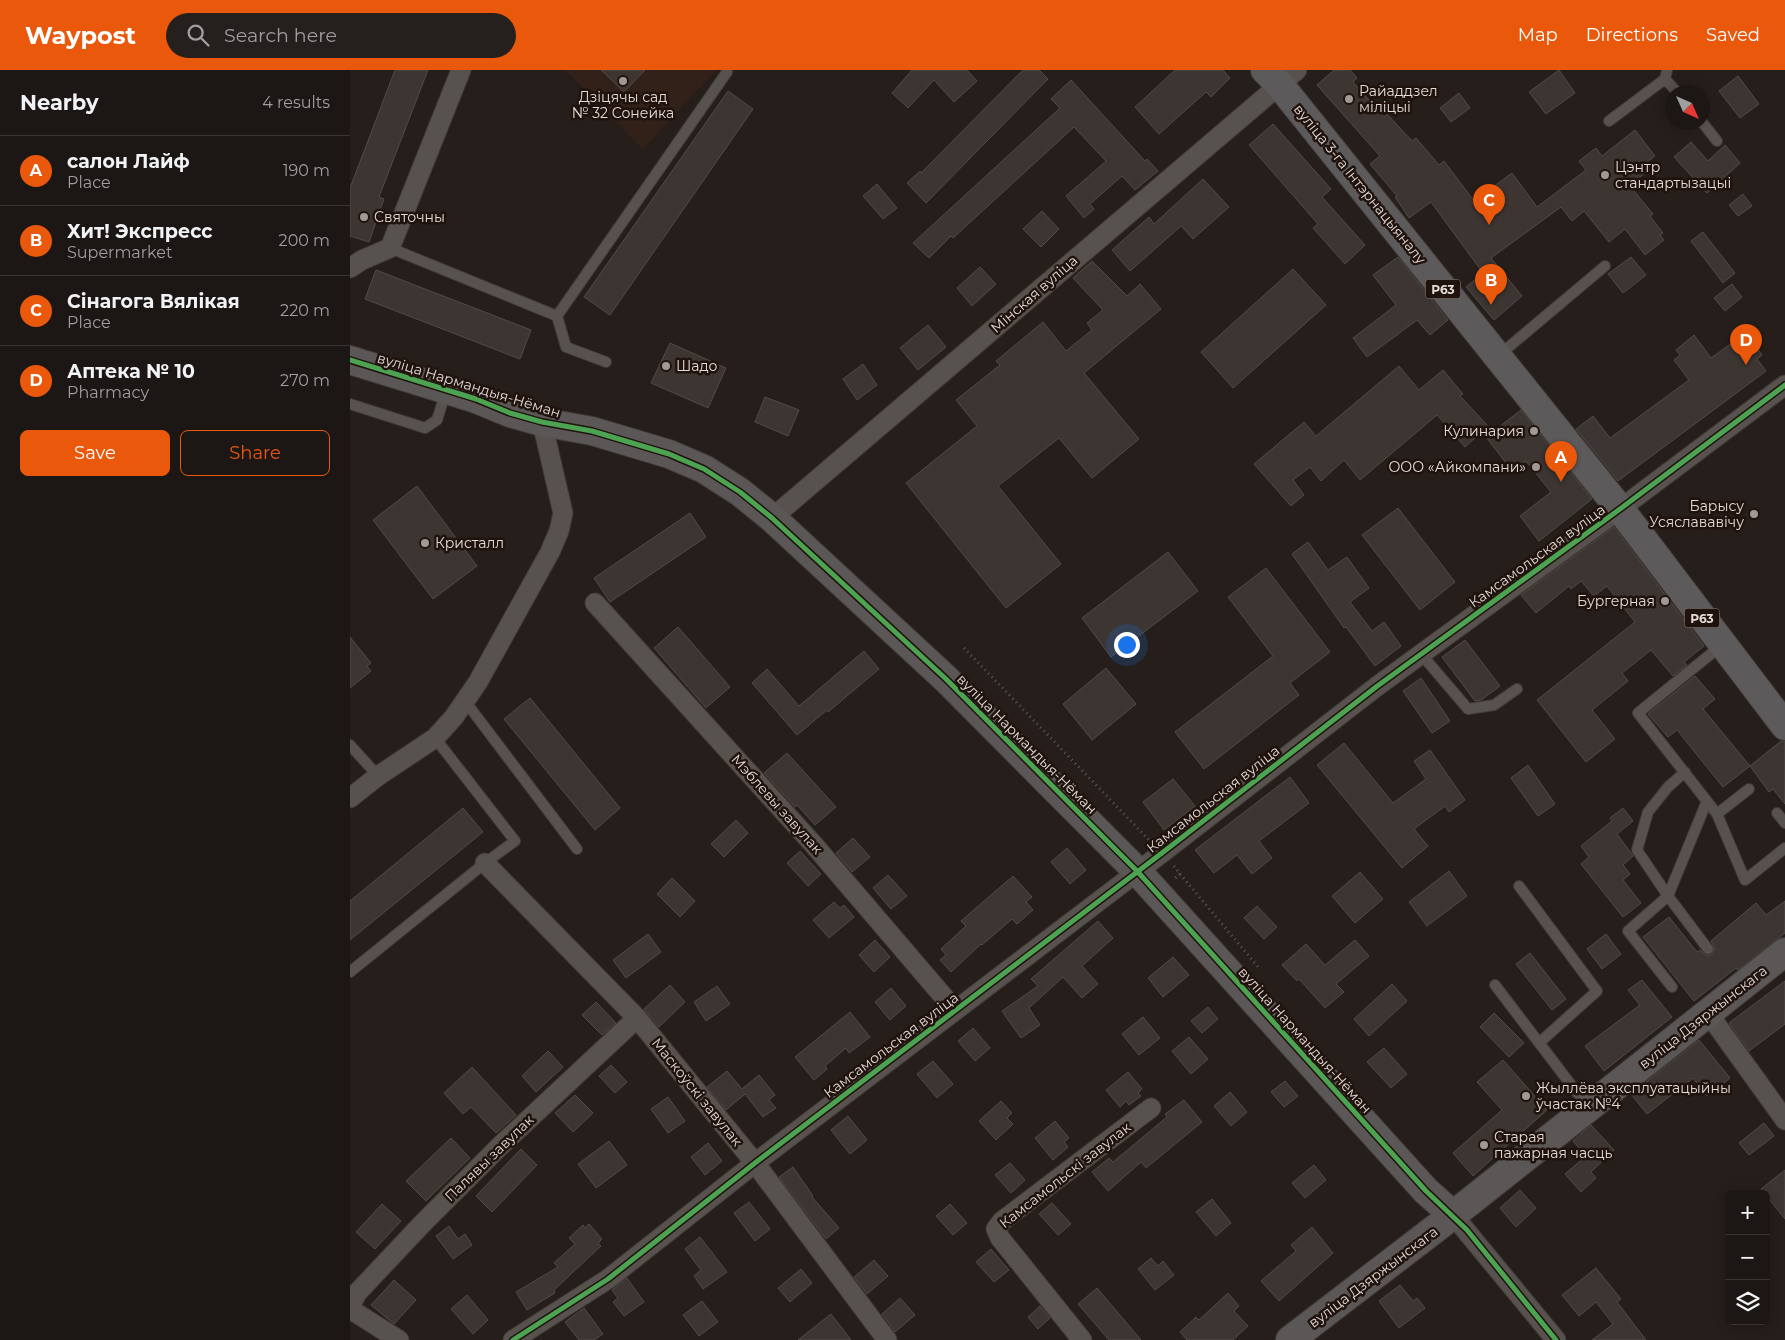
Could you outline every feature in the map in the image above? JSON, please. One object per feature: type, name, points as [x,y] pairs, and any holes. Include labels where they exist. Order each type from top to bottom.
[{"type":"main road","name":"вуліца 3-га Інтэрнацыяналу","points":[[1280,75],[1497,356],[1620,509],[1785,726]]},
{"type":"street","points":[[350,268],[362,260],[390,248],[461,70]]},
{"type":"street","name":"Мінская вуліца","points":[[772,518],[1280,75]]},
{"type":"street","name":"вуліца Нармандыя-Нёман","points":[[350,360],[542,422],[592,431],[669,454],[704,469],[740,492],[772,518],[946,679],[1137,871],[1426,1190],[1453,1215],[1556,1340]]},
{"type":"street","name":"Камсамольская вуліца","points":[[520,1339],[608,1279],[754,1163],[1376,686],[1620,509],[1785,385]]},
{"type":"street","points":[[350,798],[378,776],[436,738],[478,682],[550,552],[559,531],[563,513],[542,422]]},
{"type":"street","name":"Мэблевы завулак","points":[[595,603],[814,845],[955,1010]]},
{"type":"street","name":"Маскоўскі завулак","points":[[485,863],[637,1018],[754,1163],[887,1340]]},
{"type":"street","name":"вуліца Дзяржынскага","points":[[1290,1340],[1453,1215],[1785,952]]},
{"type":"street","points":[[1708,1013],[1785,1120]]},
{"type":"street","name":"Палявы завулак","points":[[350,1307],[357,1293],[422,1224],[499,1147],[637,1018]]},
{"type":"street","name":"Камсамольскі завулак","points":[[1082,1340],[1000,1238],[996,1229],[1002,1221],[1151,1108]]},
{"type":"street","points":[[350,1307],[400,1340]]},
{"type":"lane","points":[[557,316],[727,72]]},
{"type":"lane","points":[[1609,121],[1666,74],[1673,85]]},
{"type":"lane","points":[[1708,130],[1717,141]]},
{"type":"lane","points":[[390,248],[557,316]]},
{"type":"lane","points":[[1497,356],[1604,266]]},
{"type":"lane","points":[[557,316],[566,347],[606,362]]},
{"type":"lane","points":[[350,404],[425,428],[437,420],[447,390]]},
{"type":"lane","points":[[1723,644],[1638,713],[1717,814],[1745,880],[1785,848]]},
{"type":"lane","points":[[1421,654],[1468,708],[1494,705],[1517,689]]},
{"type":"lane","points":[[464,702],[577,849]]},
{"type":"lane","points":[[350,972],[515,841],[436,738]]},
{"type":"lane","points":[[350,746],[378,776]]},
{"type":"lane","points":[[1685,772],[1668,787],[1648,812],[1637,850],[1668,896],[1708,949]]},
{"type":"lane","points":[[1717,814],[1749,789]]},
{"type":"lane","points":[[1672,987],[1628,931],[1668,896],[1707,801]]},
{"type":"lane","points":[[1777,813],[1785,822]]},
{"type":"lane","points":[[1519,886],[1596,991],[1539,1043]]},
{"type":"lane","points":[[1495,985],[1589,1107]]},
{"type":"path","points":[[964,648],[1151,842]]},
{"type":"path","points":[[1172,864],[1259,968]]},
{"type":"path","points":[[1167,884],[1180,874]]},
{"type":"shaded area","points":[[565,70],[716,70],[643,149]]},
{"type":"building","points":[[395,70],[428,70],[379,197],[384,199],[369,242],[350,236],[350,188]]},
{"type":"building","name":"Дзіцячы сад № 32 Сонейка","points":[[601,70],[645,70],[624,92]]},
{"type":"building","points":[[912,70],[967,70],[977,81],[954,102],[934,80],[908,108],[892,93]]},
{"type":"building","points":[[1023,70],[1039,70],[1048,79],[926,203],[907,183],[920,171],[921,173]]},
{"type":"building","points":[[1175,70],[1223,70],[1230,78],[1211,97],[1206,92],[1159,134],[1135,107]]},
{"type":"building","points":[[1334,70],[1350,70],[1357,78],[1353,82],[1384,117],[1387,114],[1412,141],[1416,138],[1439,165],[1444,161],[1474,201],[1512,173],[1537,207],[1586,170],[1579,161],[1596,148],[1602,156],[1635,130],[1655,156],[1643,165],[1648,171],[1629,185],[1653,214],[1650,216],[1663,233],[1660,235],[1664,240],[1645,255],[1625,229],[1609,242],[1584,211],[1572,221],[1561,207],[1491,258],[1522,296],[1494,320],[1466,287],[1483,273],[1431,202],[1409,218],[1395,197],[1397,196],[1370,164],[1380,156],[1317,85]]},
{"type":"building","points":[[1559,70],[1575,93],[1546,114],[1529,92]]},
{"type":"building","points":[[1738,76],[1759,104],[1740,118],[1719,91]]},
{"type":"building","points":[[1071,80],[1145,161],[1147,159],[1158,171],[1135,190],[1122,176],[1090,204],[1094,209],[1084,218],[1066,196],[1106,161],[1074,127],[953,238],[951,236],[929,258],[913,243],[1060,108],[1051,99]]},
{"type":"building","points":[[728,91],[753,109],[610,315],[584,297]]},
{"type":"building","points":[[1459,93],[1470,108],[1451,122],[1440,108]]},
{"type":"building","points":[[1273,124],[1331,189],[1322,197],[1365,245],[1345,264],[1313,228],[1318,224],[1249,145]]},
{"type":"building","points":[[1691,142],[1708,161],[1725,145],[1740,163],[1707,193],[1674,157]]},
{"type":"building","points":[[1203,179],[1229,207],[1193,239],[1181,226],[1130,271],[1112,250],[1149,217],[1154,224]]},
{"type":"building","points":[[877,184],[897,208],[883,219],[863,196]]},
{"type":"building","points":[[1743,194],[1752,206],[1738,216],[1729,205]]},
{"type":"building","points":[[1042,211],[1059,229],[1041,247],[1023,229]]},
{"type":"building","points":[[1703,232],[1735,273],[1723,283],[1691,241]]},
{"type":"building","points":[[1398,257],[1448,320],[1430,335],[1417,320],[1367,357],[1353,338],[1396,305],[1373,275]]},
{"type":"building","points":[[1631,257],[1646,275],[1623,293],[1608,274]]},
{"type":"building","points":[[1092,261],[1127,296],[1140,284],[1161,309],[1084,373],[1139,439],[1092,478],[1059,438],[998,486],[1061,564],[1006,608],[906,483],[977,426],[956,400],[1000,365],[996,361],[1043,322],[1066,351],[1092,330],[1087,323],[1103,310],[1073,278]]},
{"type":"building","points":[[980,267],[996,284],[972,306],[957,288]]},
{"type":"building","points":[[1293,269],[1326,305],[1233,388],[1201,352]]},
{"type":"building","points":[[376,270],[531,330],[520,359],[365,299]]},
{"type":"building","points":[[1732,284],[1742,297],[1725,311],[1714,298]]},
{"type":"building","points":[[928,325],[946,347],[918,370],[900,348]]},
{"type":"building","points":[[1746,333],[1762,355],[1757,359],[1766,371],[1618,481],[1576,429],[1593,416],[1610,438],[1689,380],[1674,360],[1680,355],[1676,350],[1694,335],[1711,358]]},
{"type":"building","points":[[670,343],[726,368],[708,408],[651,383]]},
{"type":"building","points":[[863,364],[877,385],[857,400],[843,379]]},
{"type":"building","points":[[1399,366],[1419,390],[1443,370],[1463,394],[1460,396],[1488,426],[1465,447],[1437,415],[1360,480],[1344,460],[1321,481],[1310,467],[1293,480],[1304,495],[1291,506],[1254,464],[1304,422],[1316,436]]},
{"type":"building","points":[[765,397],[799,410],[788,436],[755,422]]},
{"type":"building","points":[[1521,410],[1592,499],[1539,541],[1520,516],[1551,492],[1526,461],[1513,472],[1486,437]]},
{"type":"building","name":"Кристалл","points":[[417,486],[477,566],[433,599],[373,520]]},
{"type":"building","points":[[1398,508],[1455,582],[1420,610],[1362,535]]},
{"type":"building","points":[[690,513],[706,537],[610,602],[594,578]]},
{"type":"building","points":[[1614,527],[1704,646],[1684,662],[1687,665],[1673,676],[1651,650],[1622,673],[1628,681],[1592,710],[1615,739],[1586,762],[1537,700],[1635,622],[1607,586],[1594,596],[1581,581],[1571,589],[1569,586],[1536,613],[1521,595]]},
{"type":"building","points":[[1308,542],[1328,570],[1347,557],[1369,588],[1350,602],[1372,631],[1384,622],[1401,646],[1375,666],[1346,627],[1344,628],[1292,554]]},
{"type":"building","points":[[1168,552],[1198,591],[1111,657],[1082,618]]},
{"type":"building","points":[[1266,568],[1330,652],[1290,683],[1299,695],[1204,769],[1175,732],[1273,656],[1228,597]]},
{"type":"building","points":[[678,627],[730,687],[706,708],[654,648]]},
{"type":"building","points":[[350,637],[371,663],[367,666],[371,671],[350,688]]},
{"type":"building","points":[[1465,640],[1500,686],[1481,700],[1475,701],[1442,657]]},
{"type":"building","points":[[864,651],[879,669],[828,712],[827,710],[797,735],[752,683],[767,669],[799,706]]},
{"type":"building","points":[[1106,668],[1136,704],[1092,740],[1063,704]]},
{"type":"building","points":[[1695,676],[1715,699],[1703,709],[1750,766],[1723,787],[1677,730],[1668,737],[1648,714]]},
{"type":"building","points":[[1421,678],[1450,721],[1432,733],[1403,691]]},
{"type":"building","points":[[530,698],[620,808],[595,830],[504,719]]},
{"type":"building","points":[[1781,741],[1785,741],[1785,804],[1773,789],[1769,792],[1750,766]]},
{"type":"building","points":[[1344,743],[1393,803],[1426,779],[1414,761],[1430,750],[1465,800],[1449,812],[1445,806],[1414,829],[1428,846],[1402,868],[1317,765]]},
{"type":"building","points":[[787,753],[836,807],[815,825],[797,805],[795,807],[764,773]]},
{"type":"building","points":[[1528,765],[1555,804],[1538,816],[1511,778]]},
{"type":"building","points":[[1290,777],[1309,803],[1259,841],[1272,858],[1252,874],[1237,855],[1214,873],[1195,850]]},
{"type":"building","points":[[1173,779],[1195,806],[1164,830],[1143,802]]},
{"type":"building","points":[[463,808],[483,832],[350,940],[350,901]]},
{"type":"building","points":[[1623,808],[1633,821],[1617,834],[1633,856],[1623,865],[1630,874],[1623,880],[1641,903],[1623,917],[1581,864],[1589,857],[1581,846],[1612,821],[1610,818]]},
{"type":"building","points":[[736,820],[748,833],[724,857],[711,844]]},
{"type":"building","points":[[853,838],[870,857],[852,872],[836,853]]},
{"type":"building","points":[[1067,848],[1086,870],[1070,884],[1051,862]]},
{"type":"building","points":[[800,851],[821,874],[808,886],[787,863]]},
{"type":"building","points":[[1449,871],[1467,896],[1427,926],[1409,902]]},
{"type":"building","points":[[1360,872],[1383,899],[1355,923],[1332,896]]},
{"type":"building","points":[[888,875],[907,896],[891,909],[873,888]]},
{"type":"building","points":[[1013,876],[1032,897],[1026,902],[1033,910],[1017,924],[1012,919],[951,972],[940,960],[946,955],[941,949],[966,926],[961,921]]},
{"type":"building","points":[[672,878],[695,901],[680,917],[657,894]]},
{"type":"building","points":[[1785,901],[1785,933],[1738,970],[1736,968],[1694,1001],[1643,937],[1669,917],[1697,952],[1700,950],[1709,956],[1715,949],[1711,941],[1756,903],[1766,915]]},
{"type":"building","points":[[834,902],[840,908],[844,905],[854,917],[829,938],[813,920]]},
{"type":"building","points":[[1257,906],[1277,927],[1264,939],[1244,918]]},
{"type":"building","points":[[1098,921],[1113,938],[1082,966],[1098,984],[1082,998],[1063,977],[1029,1008],[1040,1025],[1021,1038],[1002,1011],[1038,986],[1031,979]]},
{"type":"building","points":[[648,934],[661,952],[626,978],[613,960]]},
{"type":"building","points":[[1606,934],[1621,954],[1602,969],[1587,949]]},
{"type":"building","points":[[875,940],[890,957],[874,972],[859,955]]},
{"type":"building","points":[[1355,940],[1369,956],[1336,984],[1344,992],[1325,1008],[1299,979],[1297,981],[1282,965],[1306,944],[1325,965]]},
{"type":"building","points":[[1530,953],[1566,999],[1552,1010],[1516,964]]},
{"type":"building","points":[[1173,957],[1189,975],[1163,997],[1148,978]]},
{"type":"building","points":[[1642,980],[1672,1017],[1604,1071],[1585,1046],[1640,1005],[1628,990]]},
{"type":"building","points":[[1785,981],[1785,1024],[1749,1051],[1729,1023]]},
{"type":"building","points":[[1392,984],[1407,1001],[1369,1036],[1354,1019]]},
{"type":"building","points":[[670,985],[685,1002],[659,1027],[644,1009]]},
{"type":"building","points":[[717,986],[730,1004],[706,1021],[694,1002]]},
{"type":"building","points":[[891,988],[906,1006],[890,1020],[875,1002]]},
{"type":"building","points":[[596,1002],[616,1023],[602,1035],[582,1015]]},
{"type":"building","points":[[1208,1007],[1218,1019],[1202,1033],[1191,1021]]},
{"type":"building","points":[[850,1012],[870,1037],[849,1053],[846,1048],[825,1066],[827,1069],[814,1080],[795,1057]]},
{"type":"building","points":[[1494,1013],[1524,1043],[1509,1057],[1480,1027]]},
{"type":"building","points":[[1143,1017],[1160,1038],[1139,1055],[1122,1034]]},
{"type":"building","points":[[973,1028],[990,1048],[975,1061],[958,1041]]},
{"type":"building","points":[[1189,1037],[1208,1059],[1191,1074],[1172,1051]]},
{"type":"building","points":[[1699,1040],[1730,1078],[1707,1096],[1693,1078],[1647,1114],[1631,1094]]},
{"type":"building","points":[[1384,1048],[1407,1074],[1391,1088],[1367,1062]]},
{"type":"building","points":[[548,1051],[563,1067],[536,1092],[522,1076]]},
{"type":"building","points":[[1503,1060],[1547,1110],[1473,1176],[1453,1153],[1502,1110],[1477,1082]]},
{"type":"building","points":[[933,1061],[953,1084],[937,1098],[917,1074]]},
{"type":"building","points":[[611,1065],[627,1082],[615,1093],[599,1076]]},
{"type":"building","points":[[472,1067],[516,1115],[496,1133],[471,1107],[463,1114],[444,1093]]},
{"type":"building","points":[[727,1071],[742,1089],[759,1075],[775,1095],[769,1100],[776,1108],[763,1117],[745,1094],[726,1110],[707,1087]]},
{"type":"building","points":[[1128,1072],[1142,1089],[1138,1093],[1141,1096],[1129,1105],[1126,1101],[1120,1107],[1106,1090]]},
{"type":"building","points":[[1285,1081],[1298,1096],[1284,1107],[1271,1092]]},
{"type":"building","points":[[1230,1092],[1247,1112],[1231,1126],[1214,1106]]},
{"type":"building","points":[[575,1095],[593,1113],[573,1132],[555,1113]]},
{"type":"building","points":[[668,1097],[685,1121],[668,1133],[651,1109]]},
{"type":"building","points":[[1184,1100],[1202,1122],[1146,1168],[1141,1162],[1108,1191],[1092,1172],[1109,1158],[1113,1162],[1167,1117],[1165,1114]]},
{"type":"building","points":[[1001,1101],[1012,1113],[1007,1118],[1013,1124],[996,1140],[979,1121]]},
{"type":"building","points":[[848,1116],[867,1140],[850,1154],[831,1130]]},
{"type":"building","points":[[1055,1121],[1069,1138],[1064,1142],[1068,1147],[1053,1160],[1035,1138]]},
{"type":"building","points":[[1764,1123],[1774,1136],[1749,1155],[1739,1143]]},
{"type":"building","points":[[1591,1125],[1614,1150],[1591,1172],[1596,1178],[1581,1192],[1565,1174],[1586,1156],[1573,1141]]},
{"type":"building","points":[[451,1138],[470,1158],[426,1201],[406,1181]]},
{"type":"building","points":[[609,1141],[627,1165],[596,1188],[578,1164]]},
{"type":"building","points":[[708,1143],[722,1161],[705,1175],[691,1157]]},
{"type":"building","points":[[521,1149],[537,1165],[492,1212],[476,1196]]},
{"type":"building","points":[[1010,1163],[1025,1180],[1011,1193],[995,1175]]},
{"type":"building","points":[[1314,1165],[1326,1180],[1305,1198],[1292,1183]]},
{"type":"building","points":[[793,1167],[812,1197],[839,1228],[826,1239],[779,1177]]},
{"type":"building","points":[[1785,1170],[1785,1219],[1770,1200],[1770,1190],[1761,1189]]},
{"type":"building","points":[[1520,1190],[1536,1208],[1516,1227],[1500,1208]]},
{"type":"building","points":[[1212,1199],[1231,1223],[1216,1236],[1196,1212]]},
{"type":"building","points":[[749,1202],[770,1229],[755,1241],[734,1213]]},
{"type":"building","points":[[1052,1203],[1071,1224],[1058,1235],[1039,1214]]},
{"type":"building","points":[[382,1204],[401,1221],[375,1249],[356,1232]]},
{"type":"building","points":[[950,1204],[967,1223],[953,1235],[936,1216]]},
{"type":"building","points":[[589,1224],[602,1239],[598,1243],[601,1246],[554,1290],[555,1293],[527,1310],[516,1292],[558,1267],[554,1263],[575,1244],[569,1238],[583,1225],[585,1228]]},
{"type":"building","points":[[449,1226],[458,1239],[465,1234],[472,1245],[453,1259],[436,1236]]},
{"type":"building","points":[[1312,1227],[1333,1253],[1279,1301],[1261,1281],[1296,1251],[1291,1245]]},
{"type":"building","points":[[700,1237],[727,1272],[703,1289],[694,1276],[701,1270],[685,1249]]},
{"type":"building","points":[[991,1249],[1009,1270],[994,1282],[976,1262]]},
{"type":"building","points":[[1151,1258],[1158,1266],[1163,1261],[1174,1275],[1155,1290],[1138,1269]]},
{"type":"building","points":[[874,1260],[888,1276],[867,1294],[854,1277]]},
{"type":"building","points":[[1596,1268],[1621,1299],[1617,1302],[1646,1340],[1592,1340],[1613,1324],[1596,1302],[1579,1316],[1562,1295]]},
{"type":"building","points":[[801,1269],[812,1283],[790,1302],[778,1288]]},
{"type":"building","points":[[627,1278],[644,1302],[624,1316],[613,1302],[618,1298],[612,1290]]},
{"type":"building","points":[[394,1280],[416,1300],[394,1324],[371,1305]]},
{"type":"building","points":[[1400,1285],[1413,1301],[1417,1298],[1425,1308],[1399,1328],[1379,1301]]},
{"type":"building","points":[[1097,1288],[1141,1340],[1109,1340],[1078,1304]]},
{"type":"building","points":[[1228,1293],[1239,1306],[1234,1311],[1248,1326],[1233,1340],[1187,1340],[1180,1332],[1196,1317],[1199,1320]]},
{"type":"building","points":[[467,1295],[488,1320],[473,1334],[451,1309]]},
{"type":"building","points":[[900,1298],[915,1315],[895,1332],[882,1314]]},
{"type":"building","points":[[702,1301],[718,1322],[699,1336],[683,1315]]},
{"type":"building","points":[[1040,1306],[1050,1318],[1038,1329],[1028,1317]]},
{"type":"building","points":[[584,1308],[603,1334],[594,1340],[579,1340],[565,1322]]},
{"type":"building","points":[[831,1314],[851,1340],[798,1340]]},
{"type":"cycle path","points":[[350,360],[476,399],[510,413],[542,422],[592,431],[669,454],[704,469],[740,492],[772,518],[946,679],[1137,871],[1426,1191],[1467,1230],[1556,1340]]},
{"type":"cycle path","points":[[513,1340],[608,1279],[755,1163],[1162,853],[1376,687],[1620,509],[1785,385]]},
{"type":"place","name":"Дзіцячы сад № 32 Сонейка","points":[[623,81]]},
{"type":"place","name":"Райаддзел міліцыі","points":[[1349,99]]},
{"type":"place","name":"Цэнтр стандартызацыі","points":[[1605,175]]},
{"type":"place","name":"Святочны","points":[[364,217]]},
{"type":"place","name":"Сінагога Вялікая","points":[[1489,225]]},
{"type":"place","name":"Хит! Экспресс","points":[[1491,305]]},
{"type":"place","name":"Аптека № 10","points":[[1746,365]]},
{"type":"place","name":"Шадо","points":[[666,366]]},
{"type":"place","name":"Кулинария","points":[[1534,431]]},
{"type":"place","name":"ООО «Айкомпани»","points":[[1536,467]]},
{"type":"place","name":"салон Лайф","points":[[1561,482]]},
{"type":"place","name":"Барысу Усяслававічу","points":[[1754,514]]},
{"type":"place","name":"Кристалл","points":[[425,543]]},
{"type":"place","name":"Бургерная","points":[[1665,601]]},
{"type":"place","name":"Жыллёва эксплуатацыйны ўчастак №4","points":[[1526,1096]]},
{"type":"place","name":"Старая пажарная часць","points":[[1484,1145]]}]
